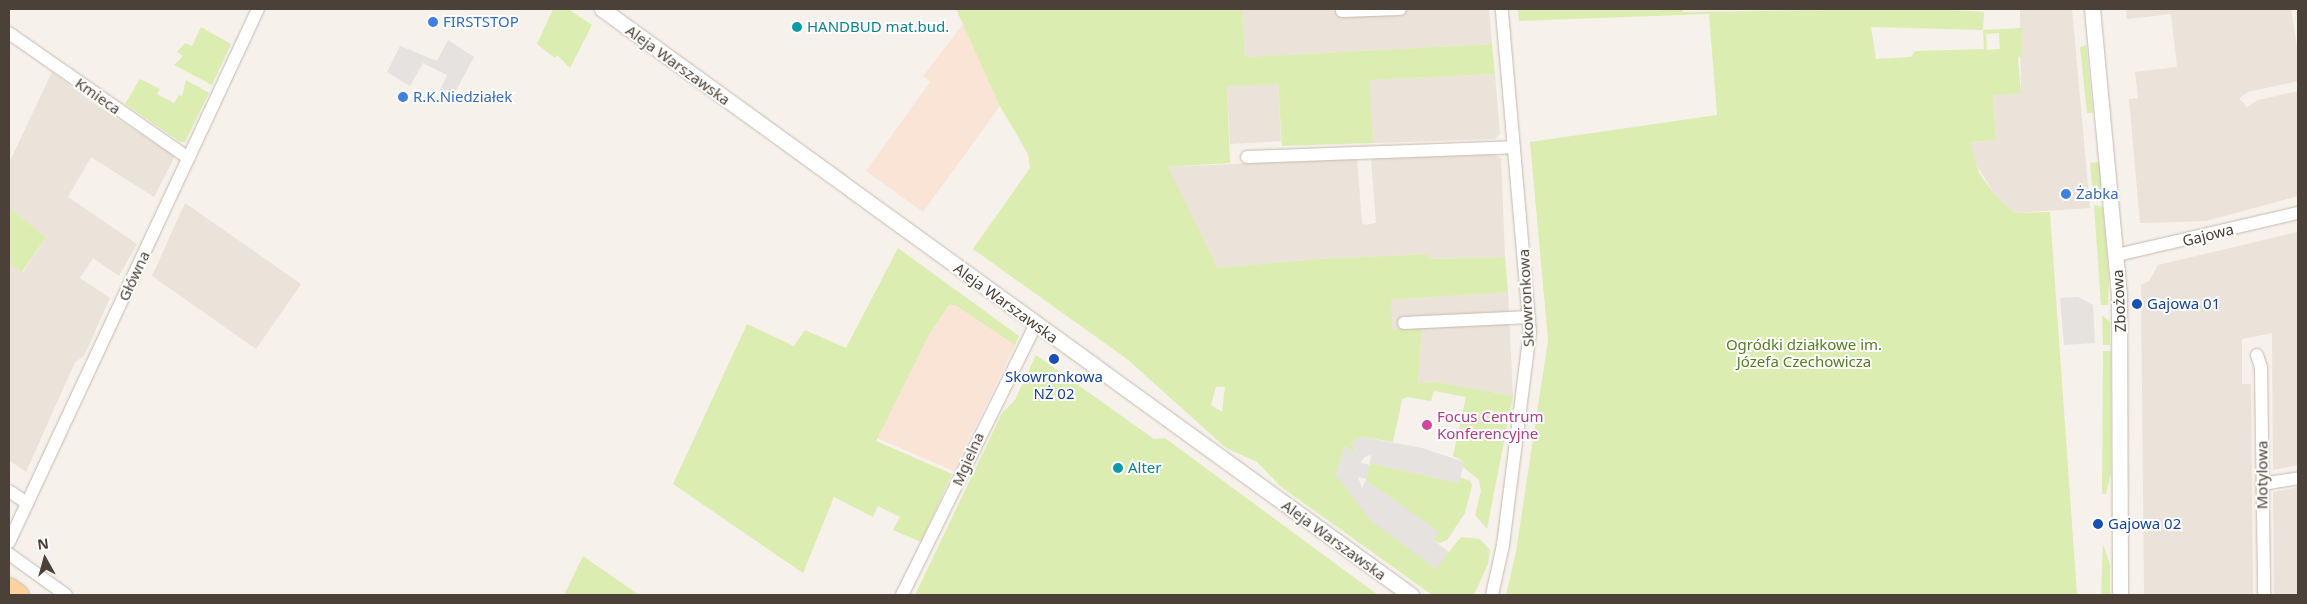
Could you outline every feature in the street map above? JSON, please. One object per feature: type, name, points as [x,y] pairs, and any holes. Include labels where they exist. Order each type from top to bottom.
[{"type":"main road","points":[[9,588],[19,595]]},
{"type":"street","name":"Główna","points":[[9,542],[258,9]]},
{"type":"street","name":"Aleja Warszawska","points":[[602,9],[1412,595]]},
{"type":"street","points":[[1342,11],[1400,9]]},
{"type":"street","name":"Skowronkowa","points":[[1485,595],[1493,590],[1503,545],[1515,439],[1528,365],[1529,318],[1502,9]]},
{"type":"street","name":"Zbożowa","points":[[2092,9],[2117,255],[2121,348],[2120,595]]},
{"type":"street","name":"Kmieca","points":[[9,33],[188,158]]},
{"type":"street","points":[[1248,158],[1514,147]]},
{"type":"street","name":"Gajowa","points":[[2117,255],[2298,213]]},
{"type":"street","points":[[1404,323],[1529,318]]},
{"type":"street","name":"Mgielna","points":[[902,595],[1036,324]]},
{"type":"street","name":"Motylowa","points":[[2256,355],[2262,367],[2264,595]]},
{"type":"street","points":[[2262,484],[2298,478]]},
{"type":"street","points":[[9,491],[27,503]]},
{"type":"street","points":[[9,554],[66,595]]},
{"type":"shaded area","points":[[1242,9],[1489,9],[1492,44],[1245,57]]},
{"type":"shaded area","points":[[2020,9],[2072,9],[2090,208],[2015,213],[1995,195],[1975,162],[1970,142],[1996,140],[1993,94],[2021,93]]},
{"type":"shaded area","points":[[2126,9],[2291,9],[2298,53],[2298,81],[2248,92],[2239,98],[2247,107],[2258,100],[2298,91],[2298,196],[2206,221],[2140,223],[2129,99],[2138,98],[2135,72],[2177,67],[2171,14],[2127,19]]},
{"type":"shaded area","points":[[964,23],[1000,106],[923,212],[866,171],[930,82],[923,76]]},
{"type":"shaded area","points":[[448,40],[474,57],[451,100],[439,92],[447,75],[423,63],[410,86],[387,72],[400,46],[437,61]]},
{"type":"shaded area","points":[[52,72],[93,103],[175,156],[154,197],[91,157],[68,197],[137,244],[119,276],[93,258],[80,278],[110,298],[84,356],[75,362],[26,472],[9,460],[9,263],[23,272],[46,237],[9,208],[9,163]]},
{"type":"shaded area","points":[[1495,74],[1500,134],[1495,139],[1373,143],[1368,80]]},
{"type":"shaded area","points":[[1278,83],[1281,141],[1230,144],[1227,86]]},
{"type":"shaded area","points":[[1493,154],[1501,158],[1505,257],[1428,259],[1427,254],[1317,259],[1218,268],[1167,167],[1357,159],[1362,223],[1366,225],[1376,223],[1371,159]]},
{"type":"shaded area","points":[[185,203],[301,284],[256,349],[152,276]]},
{"type":"shaded area","points":[[2298,232],[2298,465],[2273,470],[2272,333],[2242,339],[2242,384],[2251,384],[2253,595],[2144,595],[2141,285],[2149,281],[2158,265]]},
{"type":"shaded area","points":[[1508,292],[1513,396],[1438,382],[1418,383],[1422,329],[1391,331],[1391,300]]},
{"type":"shaded area","points":[[2078,297],[2093,305],[2095,343],[2064,345],[2060,298]]},
{"type":"shaded area","points":[[949,305],[955,305],[1015,345],[954,471],[877,438],[930,333]]},
{"type":"shaded area","points":[[1362,437],[1422,448],[1464,462],[1459,483],[1370,463],[1371,455],[1364,457],[1361,463],[1370,465],[1366,479],[1358,477],[1362,488],[1366,480],[1439,532],[1433,540],[1449,552],[1436,569],[1370,520],[1336,475],[1346,446],[1353,452],[1356,449],[1351,443]]},
{"type":"shaded area","points":[[2298,487],[2298,595],[2274,595],[2273,492]]},
{"type":"green space","points":[[553,9],[568,9],[592,25],[570,68],[557,55],[555,58],[537,44]]},
{"type":"green space","points":[[956,9],[1242,9],[1245,57],[1492,44],[1495,74],[1369,80],[1373,143],[1282,146],[1278,84],[1227,86],[1230,163],[1168,167],[1218,268],[1317,259],[1428,254],[1429,259],[1505,257],[1508,292],[1391,300],[1392,330],[1422,328],[1418,383],[1438,382],[1513,396],[1487,529],[1475,515],[1481,491],[1479,480],[1463,467],[1464,462],[1453,456],[1466,397],[1434,391],[1431,401],[1406,397],[1402,400],[1393,442],[1362,437],[1351,443],[1356,450],[1353,453],[1346,446],[1336,475],[1435,569],[1461,537],[1480,539],[1490,550],[1488,564],[1474,595],[1432,595],[1280,486],[1257,462],[1226,448],[1127,359],[973,249],[1030,168],[1028,154],[1000,106]],"holes":[[[1216,387],[1225,387],[1222,412],[1211,405]]]},
{"type":"green space","name":"Ogródki działkowe im. Józefa Czechowicza","points":[[1518,9],[1683,9],[1683,12],[1934,9],[1984,12],[1983,30],[2022,28],[2022,56],[2018,57],[2021,93],[1993,95],[1996,140],[1970,142],[1979,173],[1995,195],[2015,213],[2050,212],[2077,595],[1506,595],[1516,552],[1548,340],[1530,142],[1717,115],[1709,14],[1519,21]],"holes":[[[1871,27],[1983,30],[1984,49],[1915,51],[1911,57],[1876,59]],[[1999,33],[2000,49],[1987,50],[1986,34]]]},
{"type":"green space","points":[[201,27],[231,44],[212,85],[174,65],[183,56],[177,52],[185,43],[192,46]]},
{"type":"green space","points":[[2086,45],[2093,113],[2087,113],[2080,47]]},
{"type":"green space","points":[[140,79],[160,89],[157,94],[174,103],[179,95],[182,96],[186,80],[209,93],[185,142],[180,142],[125,104]]},
{"type":"green space","points":[[2099,162],[2102,194],[2093,196],[2090,163]]},
{"type":"green space","points":[[2094,205],[2103,207],[2109,282],[2108,305],[2101,305]]},
{"type":"green space","points":[[9,208],[46,237],[22,272],[9,263]]},
{"type":"green space","points":[[898,248],[1019,336],[1015,345],[955,305],[949,305],[930,333],[876,441],[952,474],[921,542],[893,530],[900,517],[878,506],[873,517],[834,497],[803,573],[673,484],[747,324],[794,346],[805,330],[846,348]]},
{"type":"green space","points":[[2102,315],[2110,322],[2110,345],[2103,345]]},
{"type":"green space","points":[[2103,351],[2111,351],[2111,473],[2106,494],[2102,494]]},
{"type":"green space","points":[[1036,355],[1154,439],[1165,438],[1378,595],[915,595],[1002,413],[1015,400]]},
{"type":"green space","points":[[1370,463],[1459,483],[1460,477],[1470,481],[1472,486],[1465,513],[1447,540],[1439,543],[1433,540],[1438,532],[1366,480]]},
{"type":"green space","points":[[2103,544],[2110,565],[2110,595],[2101,595]]},
{"type":"green space","points":[[583,556],[639,595],[564,595]]},
{"type":"place","name":"FIRSTSTOP","points":[[433,22]]},
{"type":"place","name":"HANDBUD mat.bud.","points":[[797,27]]},
{"type":"place","name":"R.K.Niedziałek","points":[[403,97]]},
{"type":"place","name":"Żabka","points":[[2066,194]]},
{"type":"place","name":"Gajowa 01","points":[[2137,304]]},
{"type":"place","name":"Skowronkowa NŻ 02","points":[[1054,359]]},
{"type":"place","name":"Focus Centrum Konferencyjne","points":[[1427,425]]},
{"type":"place","name":"Alter","points":[[1118,468]]},
{"type":"place","name":"Gajowa 02","points":[[2098,524]]}]
